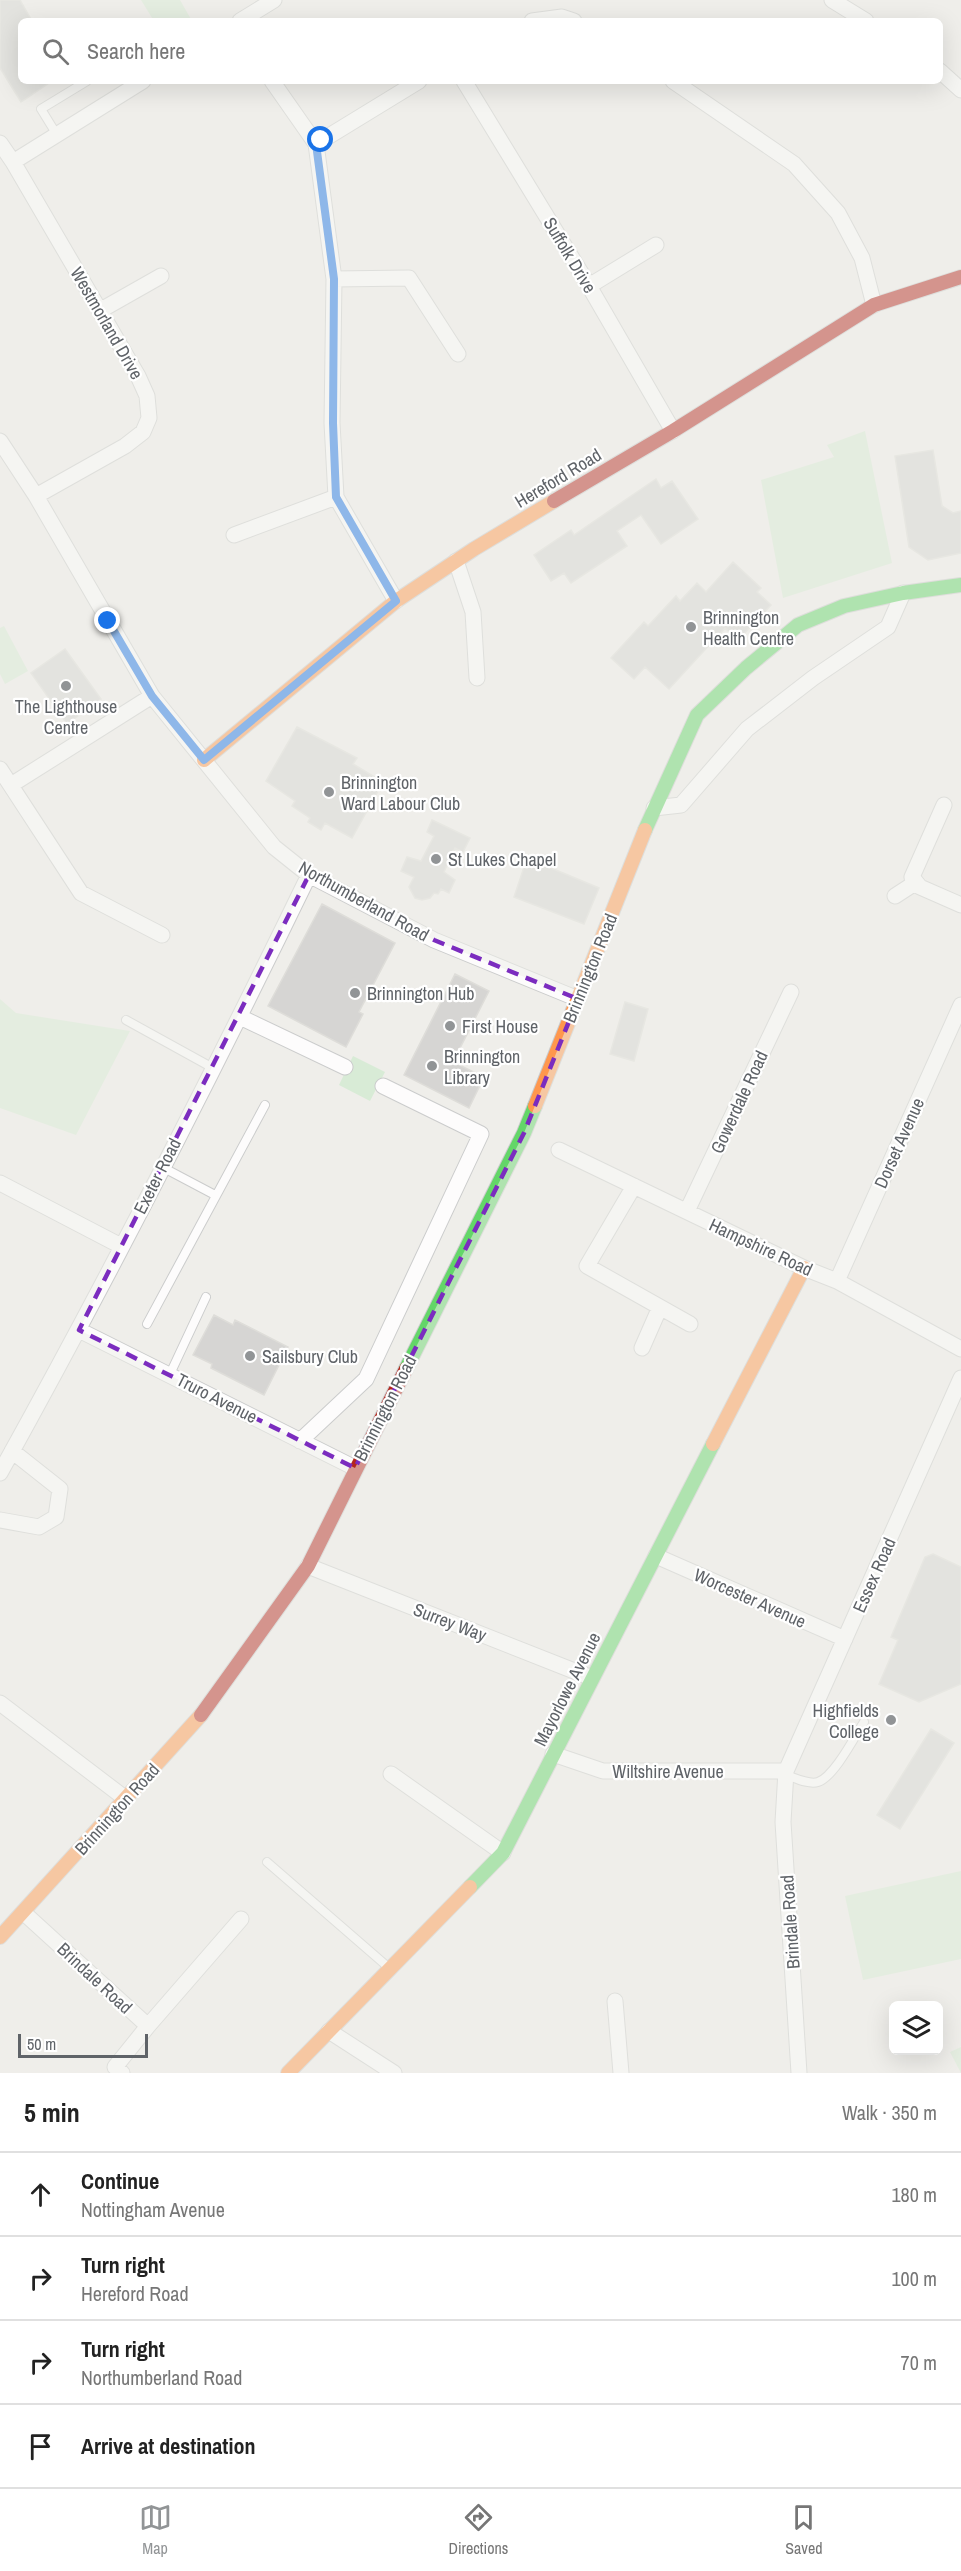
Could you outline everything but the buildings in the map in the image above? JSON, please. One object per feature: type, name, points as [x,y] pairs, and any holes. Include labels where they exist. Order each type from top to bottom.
[{"type":"street","points":[[245,18],[274,0]]},
{"type":"street","points":[[832,0],[861,18]]},
{"type":"street","points":[[943,74],[961,90]]},
{"type":"street","points":[[13,162],[137,84]]},
{"type":"street","points":[[274,84],[316,144],[334,279],[333,423],[336,497],[396,601]]},
{"type":"street","points":[[316,144],[414,84]]},
{"type":"street","name":"Suffolk Drive","points":[[466,84],[590,286],[673,431]]},
{"type":"street","points":[[677,84],[794,165],[809,180],[838,213],[862,258],[874,305]]},
{"type":"street","name":"Westmorland Drive","points":[[0,143],[101,310],[147,396],[149,418],[143,432],[125,446],[36,496]]},
{"type":"street","points":[[590,286],[656,245]]},
{"type":"street","points":[[101,310],[161,276]]},
{"type":"street","name":"Hereford Road","points":[[204,760],[396,601],[456,561],[673,431],[874,305],[961,277]]},
{"type":"street","points":[[334,279],[409,278],[458,354]]},
{"type":"street","name":"Northumberland Road","points":[[0,441],[36,496],[152,696],[274,847],[309,875],[434,940],[578,999]]},
{"type":"street","points":[[234,535],[336,497]]},
{"type":"street","points":[[456,561],[473,612],[477,678]]},
{"type":"street","name":"Brinnington Road","points":[[0,1937],[207,1708],[308,1566],[524,1133],[654,808],[697,715],[746,668],[798,625],[844,606],[903,593],[961,585]]},
{"type":"street","points":[[654,808],[681,805],[747,729],[813,678],[888,627],[903,593]]},
{"type":"street","points":[[11,785],[152,696]]},
{"type":"street","points":[[0,769],[81,893],[162,935]]},
{"type":"street","points":[[944,805],[912,877],[915,884],[961,905]]},
{"type":"street","name":"Exeter Road","points":[[0,1473],[79,1330],[240,1017],[309,875]]},
{"type":"street","points":[[895,896],[915,884]]},
{"type":"street","name":"Gowerdale Road","points":[[687,1211],[791,992]]},
{"type":"street","name":"Dorset Avenue","points":[[837,1281],[961,1005]]},
{"type":"street","points":[[240,1017],[345,1067]]},
{"type":"street","points":[[300,1441],[366,1379],[481,1134],[383,1086]]},
{"type":"street","name":"Hampshire Road","points":[[558,1150],[804,1268],[837,1281],[961,1348]]},
{"type":"street","points":[[0,1183],[121,1246]]},
{"type":"street","points":[[634,1186],[587,1266],[690,1324]]},
{"type":"street","name":"Mayorlowe Avenue","points":[[288,2073],[503,1853],[804,1268]]},
{"type":"street","points":[[642,1348],[660,1307]]},
{"type":"street","name":"Truro Avenue","points":[[79,1330],[355,1468]]},
{"type":"street","name":"Essex Road","points":[[786,1773],[961,1378]]},
{"type":"street","points":[[0,1520],[39,1527],[56,1517],[60,1490],[12,1451]]},
{"type":"street","name":"Worcester Avenue","points":[[656,1556],[845,1640]]},
{"type":"street","name":"Surrey Way","points":[[308,1566],[592,1678]]},
{"type":"street","points":[[0,1703],[126,1799]]},
{"type":"street","name":"Wiltshire Avenue","points":[[553,1754],[603,1771],[786,1773]]},
{"type":"street","name":"Brindale Road","points":[[786,1773],[783,1822],[799,2073]]},
{"type":"street","points":[[391,1774],[503,1853]]},
{"type":"street","name":"Brindale Road","points":[[24,1913],[148,2026],[115,2067],[122,2073]]},
{"type":"street","points":[[148,2026],[241,1919]]},
{"type":"street","points":[[615,2001],[621,2073]]},
{"type":"street","points":[[328,2031],[394,2073]]},
{"type":"lane","points":[[57,135],[41,109],[82,84]]},
{"type":"lane","points":[[126,1020],[213,1068]]},
{"type":"lane","points":[[147,1324],[265,1105]]},
{"type":"lane","points":[[162,1167],[215,1195]]},
{"type":"lane","points":[[170,1374],[206,1298]]},
{"type":"lane","points":[[786,1773],[808,1782],[816,1783],[822,1780],[842,1758],[864,1722]]},
{"type":"lane","points":[[267,1862],[390,1968]]},
{"type":"highlighted area","points":[[309,875],[434,940],[578,999],[524,1133],[355,1468],[79,1330]]},
{"type":"green space","points":[[141,0],[180,0],[190,18],[152,18]]},
{"type":"green space","points":[[865,431],[892,563],[783,598],[761,480],[834,457],[827,445]]},
{"type":"green space","points":[[4,626],[28,671],[5,684],[0,674],[0,628]]},
{"type":"green space","points":[[0,999],[16,1013],[130,1031],[76,1135],[0,1108]]},
{"type":"green space","points":[[353,1056],[385,1072],[370,1101],[339,1085]]},
{"type":"green space","points":[[961,1871],[961,1959],[863,1980],[845,1896]]},
{"type":"green space","points":[[961,2047],[961,2073],[950,2052]]},
{"type":"traffic: fast","points":[[645,830],[697,715],[746,668],[798,625],[844,606],[903,593],[961,585]]},
{"type":"traffic: fast","points":[[406,1369],[524,1133],[535,1106]]},
{"type":"traffic: fast","points":[[470,1887],[503,1853],[713,1444]]},
{"type":"traffic: slow","points":[[204,760],[396,601],[474,549],[554,501]]},
{"type":"traffic: slow","points":[[535,1106],[645,830]]},
{"type":"traffic: slow","points":[[713,1444],[804,1268]]},
{"type":"traffic: slow","points":[[0,1937],[201,1715]]},
{"type":"traffic: slow","points":[[288,2073],[470,1887]]},
{"type":"traffic: jam","points":[[554,501],[673,431],[874,305],[961,277]]},
{"type":"traffic: jam","points":[[201,1715],[308,1566],[406,1369]]},
{"type":"place","name":"Brinnington Health Centre","points":[[691,627]]},
{"type":"place","name":"The Lighthouse Centre","points":[[66,686]]},
{"type":"place","name":"Brinnington Ward Labour Club","points":[[329,792]]},
{"type":"place","name":"St Lukes Chapel","points":[[436,859]]},
{"type":"place","name":"Brinnington Hub","points":[[355,993]]},
{"type":"place","name":"First House","points":[[450,1026]]},
{"type":"place","name":"Brinnington Library","points":[[432,1066]]},
{"type":"place","name":"Sailsbury Club","points":[[250,1356]]},
{"type":"place","name":"Highfields College","points":[[891,1720]]},
{"type":"route","points":[[108,621],[152,696],[204,760],[396,601],[336,497],[333,423],[334,279],[316,144],[321,140]]}]
